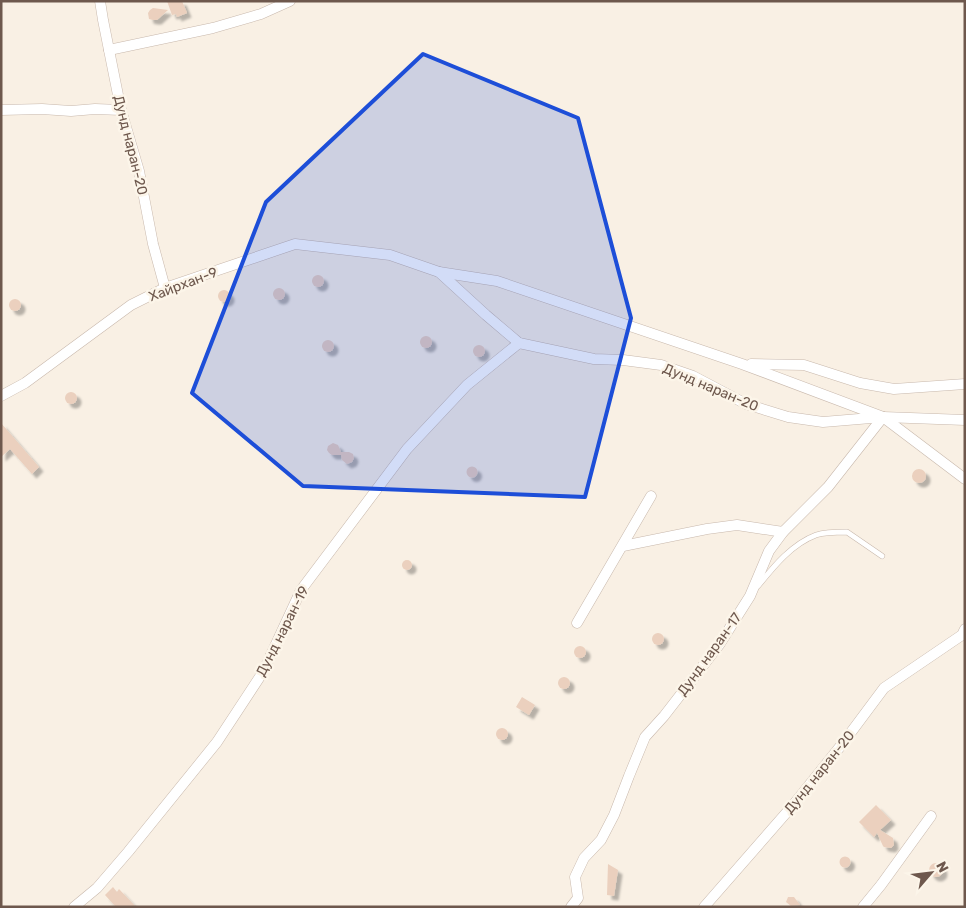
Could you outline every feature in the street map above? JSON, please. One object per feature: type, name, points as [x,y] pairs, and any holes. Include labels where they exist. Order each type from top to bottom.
[{"type":"street","name":"Дунд наран-20","points":[[100,1],[121,110],[139,171],[153,244],[165,288]]},
{"type":"street","points":[[109,50],[213,28],[261,14],[295,1]]},
{"type":"street","points":[[2,110],[121,110]]},
{"type":"street","name":"Хайрхан-9","points":[[1,396],[25,382],[131,305],[165,288],[295,244],[390,254]]},
{"type":"street","name":"Дунд наран-20","points":[[390,254],[439,272],[519,343],[594,359],[623,360],[661,365],[693,376],[746,404],[788,417],[823,422],[883,417],[965,420]]},
{"type":"street","points":[[439,272],[497,281],[742,364],[883,417],[965,479]]},
{"type":"street","name":"Дунд наран-19","points":[[74,907],[97,888],[217,742],[263,672],[301,590],[407,449],[467,385],[519,343]]},
{"type":"street","points":[[742,364],[804,365],[860,383],[894,389],[965,384]]},
{"type":"street","name":"Дунд наран-17","points":[[571,907],[578,898],[575,877],[584,858],[602,840],[646,737],[719,645],[750,596],[769,551],[783,532],[828,487],[883,417]]},
{"type":"street","points":[[577,623],[651,496]]},
{"type":"street","points":[[623,546],[736,525],[783,532]]},
{"type":"street","name":"Дунд наран-20","points":[[704,907],[794,804],[884,688],[962,635],[965,629]]},
{"type":"street","points":[[863,907],[931,816]]},
{"type":"lane","points":[[750,596],[771,570],[796,545],[818,534],[847,532],[882,556]]},
{"type":"highlighted area","points":[[423,54],[578,118],[631,318],[585,497],[303,486],[192,393],[266,202]]},
{"type":"building","points":[[167,1],[182,1],[187,13],[177,17],[176,14],[172,15]]},
{"type":"building","points":[[153,8],[168,10],[157,20],[153,20],[149,19],[148,13]]},
{"type":"building","points":[[316,275],[320,275],[324,281],[320,287],[316,287],[312,283],[312,279]]},
{"type":"building","points":[[277,288],[281,288],[285,294],[281,300],[277,300],[273,296],[273,292]]},
{"type":"building","points":[[224,290],[230,296],[224,302],[218,296]]},
{"type":"building","points":[[13,299],[17,299],[21,305],[17,311],[13,311],[9,307],[9,303]]},
{"type":"building","points":[[424,336],[428,336],[432,342],[428,348],[424,348],[420,344],[420,340]]},
{"type":"building","points":[[326,340],[330,340],[334,346],[330,352],[326,352],[322,348],[322,344]]},
{"type":"building","points":[[477,345],[481,345],[485,351],[481,357],[477,357],[473,353],[473,349]]},
{"type":"building","points":[[69,392],[73,392],[77,398],[73,404],[69,404],[65,400],[65,396]]},
{"type":"building","points":[[1,423],[39,467],[32,474],[10,449],[1,457]]},
{"type":"building","points":[[333,443],[338,445],[341,452],[353,454],[352,462],[347,464],[342,460],[341,455],[329,453],[327,450],[328,446]]},
{"type":"building","points":[[472,466],[478,472],[472,478],[466,472]]},
{"type":"building","points":[[919,469],[924,471],[926,476],[924,481],[919,483],[914,481],[912,476],[914,471]]},
{"type":"building","points":[[405,560],[409,560],[412,565],[411,569],[405,570],[402,567],[402,563]]},
{"type":"building","points":[[656,633],[660,633],[664,639],[660,645],[656,645],[652,641],[652,637]]},
{"type":"building","points":[[578,646],[582,646],[586,652],[582,658],[578,658],[574,654],[574,650]]},
{"type":"building","points":[[562,677],[566,677],[570,683],[566,689],[562,689],[558,685],[558,681]]},
{"type":"building","points":[[522,697],[535,705],[529,715],[516,707]]},
{"type":"building","points":[[500,728],[504,728],[508,734],[504,740],[500,740],[496,736],[496,732]]},
{"type":"building","points":[[876,805],[891,820],[880,830],[893,838],[894,845],[891,848],[884,847],[877,833],[874,837],[859,822]]},
{"type":"building","points":[[843,857],[847,857],[850,862],[849,866],[843,867],[840,864],[840,860]]},
{"type":"building","points":[[936,863],[941,865],[943,870],[941,875],[936,877],[931,875],[929,870],[931,865]]},
{"type":"building","points":[[608,864],[618,870],[614,896],[607,895]]},
{"type":"building","points":[[113,887],[117,892],[119,889],[136,907],[116,907],[105,895]]},
{"type":"building","points":[[788,897],[794,897],[800,905],[791,906],[786,902]]}]
